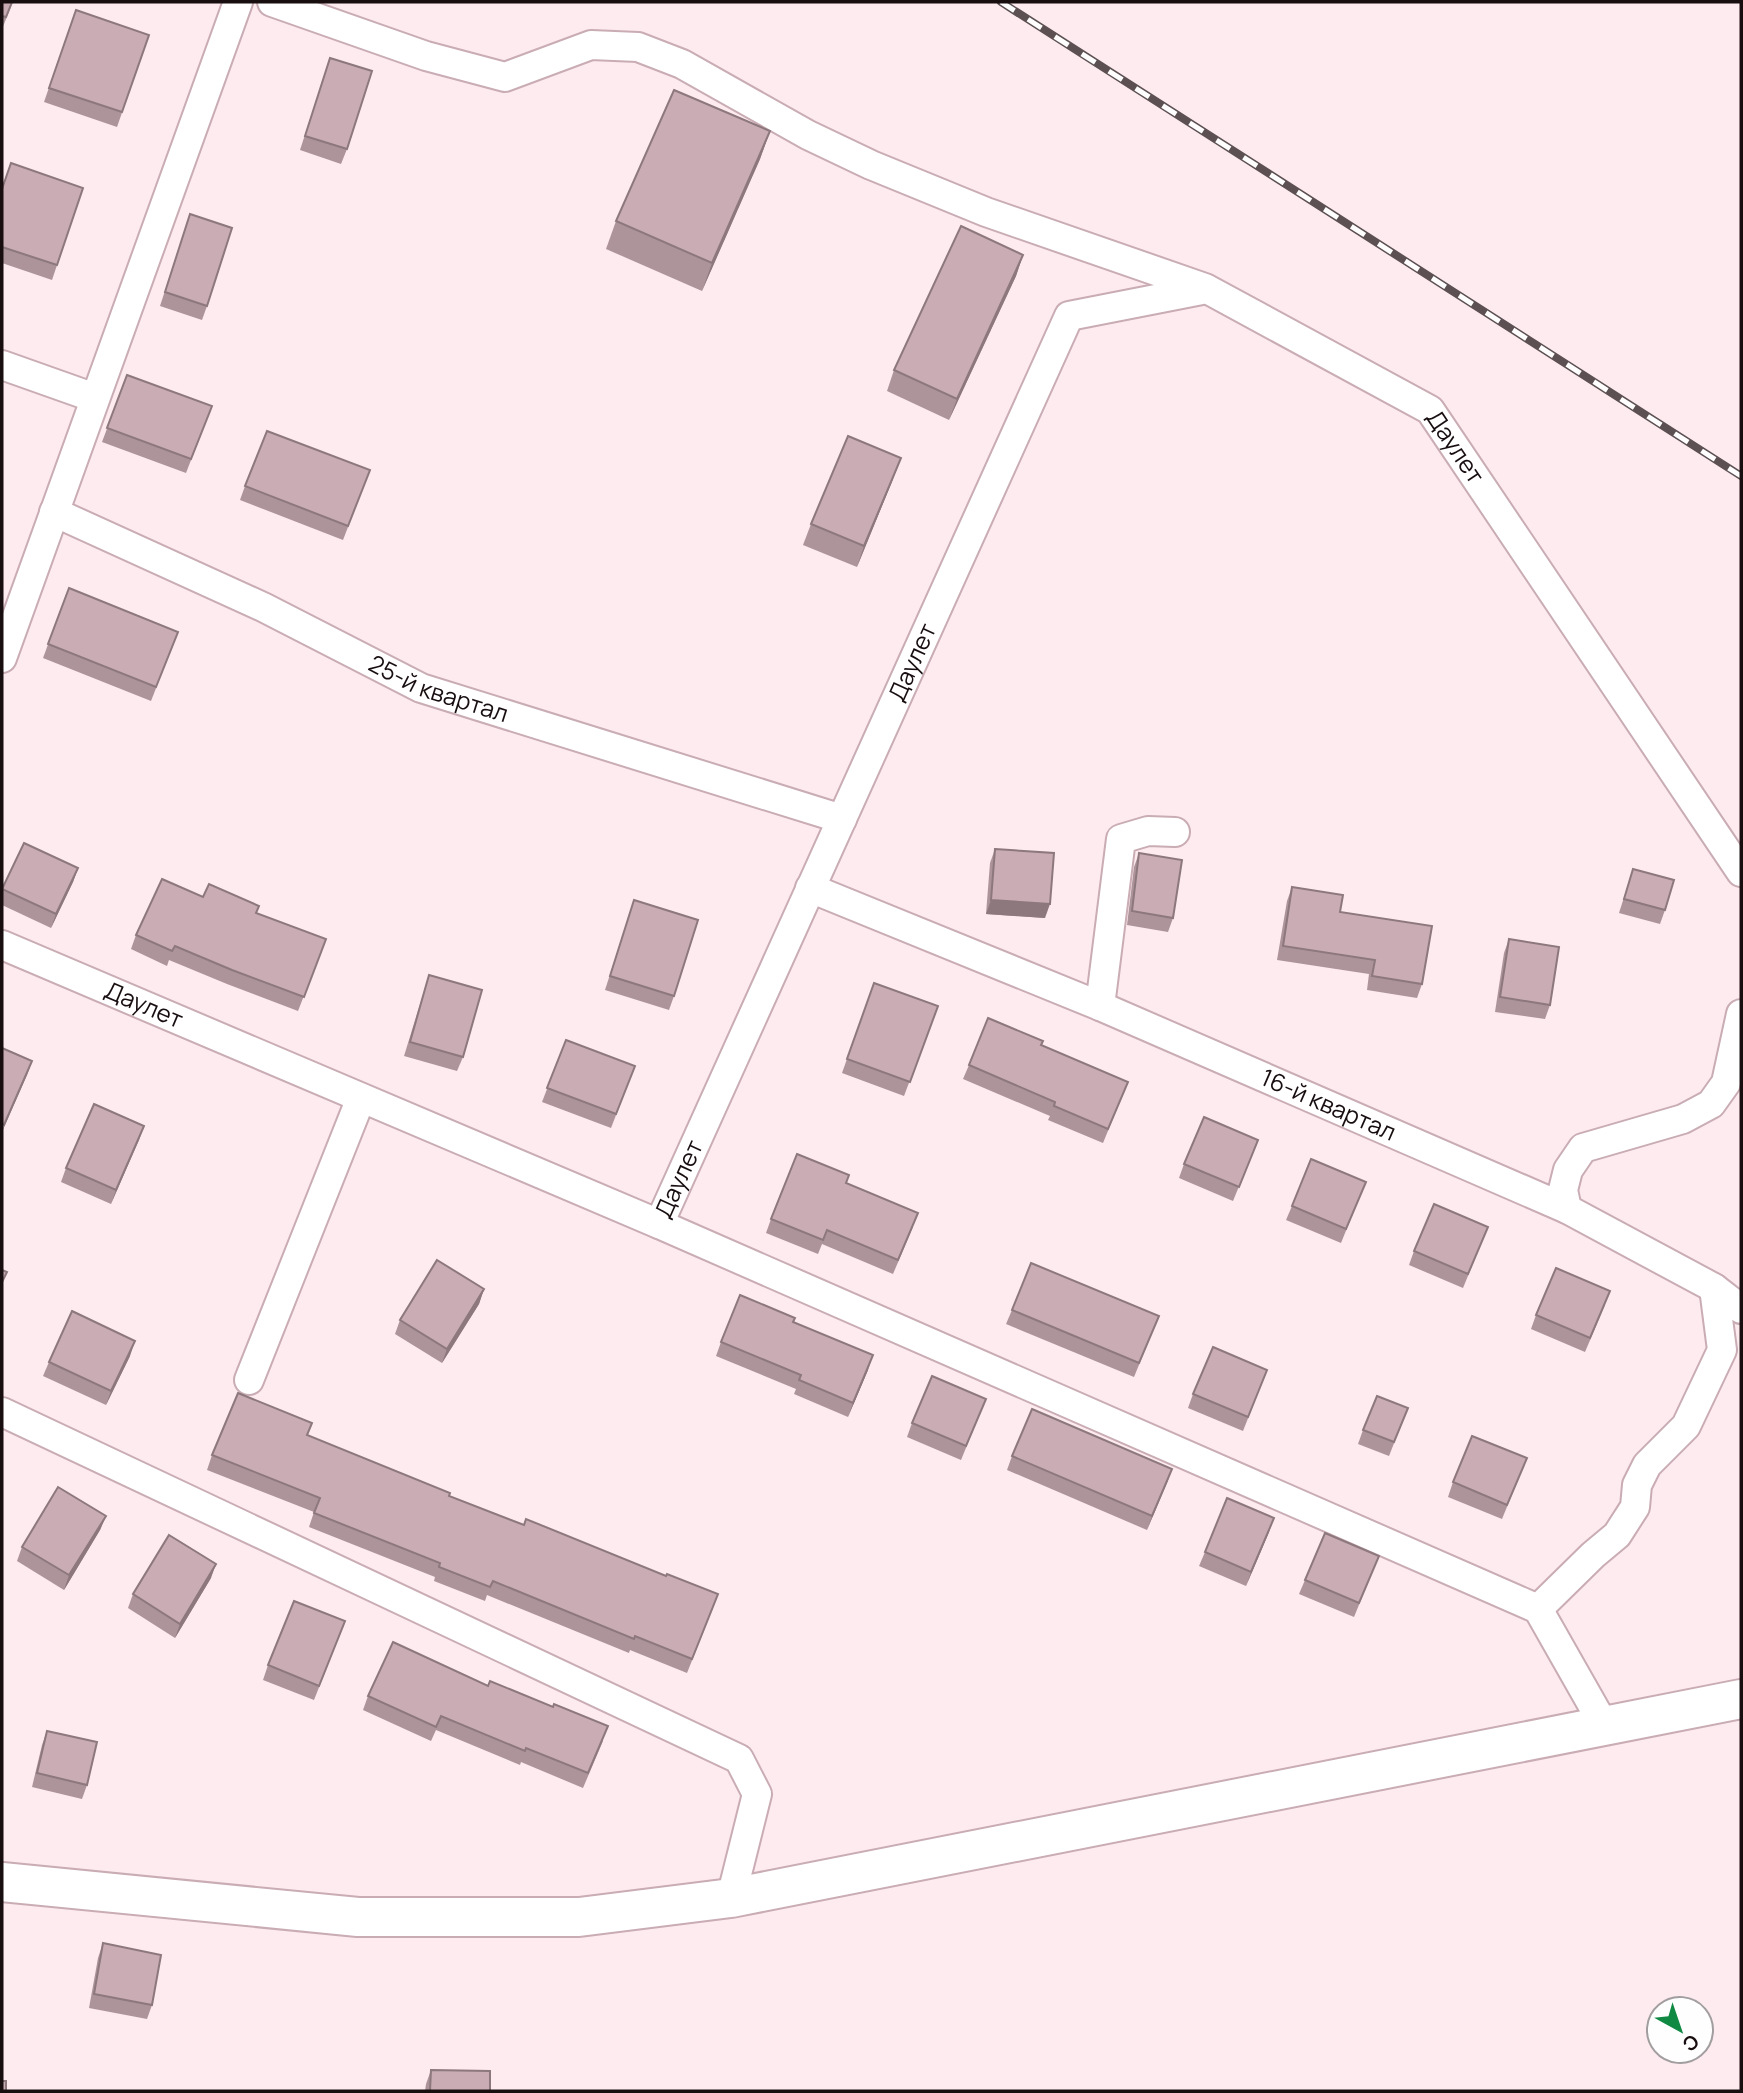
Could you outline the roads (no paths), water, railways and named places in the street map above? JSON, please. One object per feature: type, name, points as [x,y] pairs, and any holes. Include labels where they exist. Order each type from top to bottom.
[{"type":"street","points":[[2,658],[238,2]]},
{"type":"street","points":[[272,2],[426,56],[505,77],[591,45],[638,47],[682,64],[808,135],[871,164],[986,212],[1207,289]]},
{"type":"street","name":"Даулет","points":[[2,945],[659,1224],[1069,316],[1207,289],[1430,410],[1741,872]]},
{"type":"street","points":[[2,365],[96,398]]},
{"type":"street","name":"25-й квартал","points":[[54,513],[263,607],[421,688],[842,819]]},
{"type":"street","points":[[1100,1006],[1121,839],[1148,831],[1175,832]]},
{"type":"street","name":"16-й квартал","points":[[810,888],[1100,1006],[1567,1209],[1714,1288],[1741,1310]]},
{"type":"street","points":[[1567,1209],[1563,1190],[1568,1170],[1583,1148],[1683,1119],[1711,1104],[1726,1083],[1741,1014]]},
{"type":"street","points":[[249,1380],[361,1098]]},
{"type":"street","points":[[659,1224],[1538,1609],[1605,1727]]},
{"type":"street","points":[[1538,1609],[1592,1555],[1617,1535],[1635,1507],[1637,1485],[1647,1465],[1686,1426],[1722,1350],[1714,1288]]},
{"type":"street","points":[[2,1412],[739,1759],[757,1794],[730,1898]]},
{"type":"street","points":[[2,1882],[358,1917],[579,1917],[730,1898],[1741,1699]]},
{"type":"railway","points":[[1001,2],[1741,476]]}]
